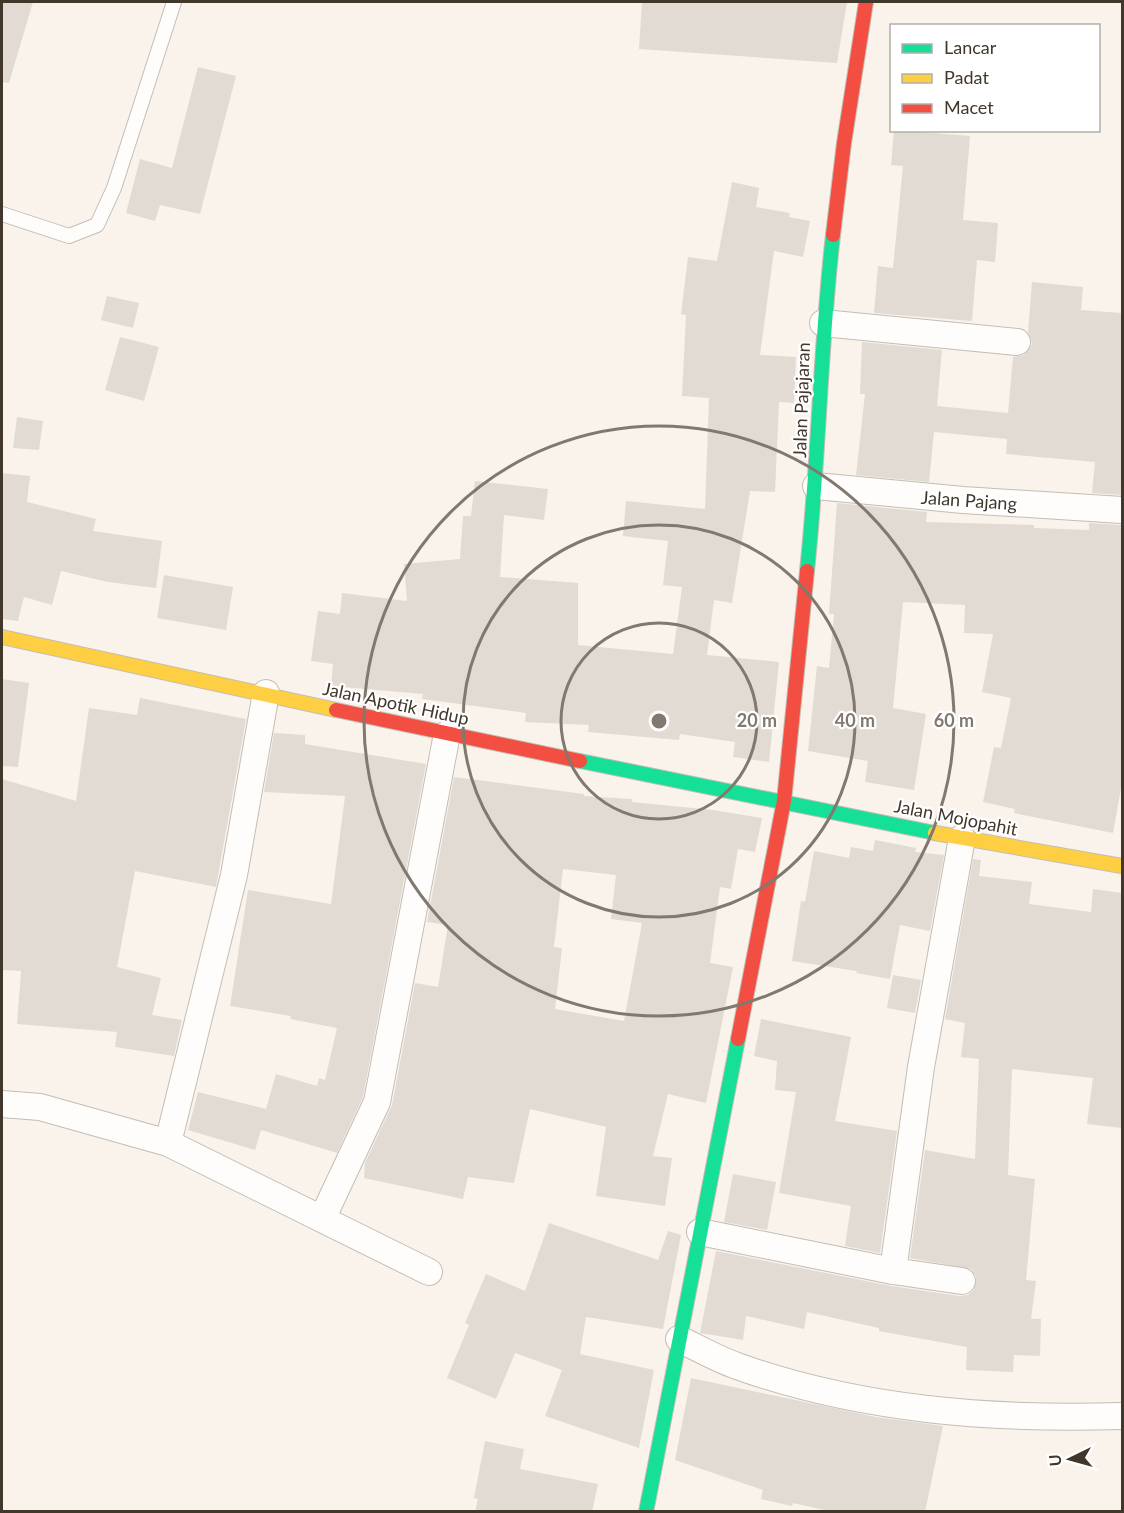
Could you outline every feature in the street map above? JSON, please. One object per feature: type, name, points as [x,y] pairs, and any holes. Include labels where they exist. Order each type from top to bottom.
[{"type":"street","name":"Jalan Pajajaran","points":[[653,1511],[679,1340],[784,801],[816,486],[822,323],[844,143],[866,2]]},
{"type":"street","points":[[822,323],[1017,342]]},
{"type":"street","name":"Jalan Pajang","points":[[816,486],[963,501],[1122,510]]},
{"type":"street","name":"Jalan Apotik Hidup","points":[[2,637],[447,734],[784,801]]},
{"type":"street","points":[[168,1143],[234,875],[266,693]]},
{"type":"street","points":[[322,1219],[377,1102],[447,734]]},
{"type":"street","name":"Jalan Mojopahit","points":[[784,801],[962,838],[1122,866]]},
{"type":"street","points":[[893,1271],[921,1067],[962,838]]},
{"type":"street","points":[[2,1104],[40,1107],[168,1143],[429,1272]]},
{"type":"street","points":[[700,1232],[893,1271],[962,1281]]},
{"type":"street","points":[[679,1340],[737,1366],[870,1401],[923,1409],[1001,1415],[1069,1418],[1122,1416]]},
{"type":"lane","points":[[2,214],[69,236],[97,225],[114,188],[174,2]]},
{"type":"building","points":[[2,2],[33,2],[9,83],[2,82]]},
{"type":"building","points":[[642,2],[847,2],[837,63],[639,49]]},
{"type":"building","points":[[198,67],[236,76],[200,214],[160,205],[155,221],[126,213],[140,159],[172,168]]},
{"type":"building","points":[[894,132],[970,136],[963,220],[998,223],[995,262],[977,260],[972,321],[874,313],[878,266],[893,268],[903,166],[891,165]]},
{"type":"building","points":[[732,182],[759,188],[756,207],[790,213],[789,217],[810,221],[803,257],[774,251],[760,355],[796,357],[794,403],[779,402],[775,492],[750,491],[732,603],[714,600],[707,655],[779,662],[769,762],[733,757],[735,742],[680,734],[679,740],[588,732],[589,725],[525,722],[526,713],[422,699],[423,694],[331,686],[333,664],[311,661],[318,611],[340,614],[342,593],[407,601],[404,564],[460,559],[463,516],[471,516],[475,481],[548,489],[544,520],[504,515],[500,577],[578,583],[578,645],[673,654],[682,587],[663,585],[668,541],[623,536],[626,501],[705,509],[709,398],[682,396],[686,315],[681,314],[688,257],[717,261]]},
{"type":"building","points":[[1032,282],[1083,287],[1081,310],[1122,313],[1122,495],[1092,493],[1095,462],[1006,454],[1007,439],[934,432],[929,482],[856,475],[865,394],[860,394],[862,342],[942,350],[937,406],[1008,413],[1013,357],[1024,355],[1032,344],[1028,332]]},
{"type":"building","points":[[107,296],[139,303],[133,328],[101,320]]},
{"type":"building","points":[[120,337],[159,347],[144,401],[105,390]]},
{"type":"building","points":[[17,417],[43,421],[39,450],[13,448]]},
{"type":"building","points":[[2,473],[30,476],[27,502],[96,519],[93,531],[162,541],[156,588],[108,582],[61,571],[52,605],[24,597],[18,621],[2,619]]},
{"type":"building","points":[[837,503],[927,512],[926,522],[1034,525],[1034,528],[1089,530],[1089,523],[1122,525],[1122,783],[1113,833],[1014,813],[1015,809],[983,802],[994,747],[1001,748],[1011,698],[982,692],[993,634],[964,633],[965,605],[903,602],[893,708],[926,714],[914,790],[865,782],[868,761],[808,751],[817,666],[829,668],[834,614],[829,614]]},
{"type":"building","points":[[164,575],[233,587],[226,630],[157,618]]},
{"type":"building","points":[[2,679],[29,683],[18,767],[2,766]]},
{"type":"building","points":[[140,698],[246,719],[216,887],[135,871],[117,967],[161,978],[152,1015],[182,1020],[174,1056],[115,1047],[117,1032],[17,1024],[21,971],[2,970],[2,779],[76,801],[89,708],[137,715]]},
{"type":"building","points":[[274,733],[305,735],[305,744],[426,764],[363,1097],[337,1153],[261,1130],[255,1150],[188,1130],[198,1092],[266,1109],[276,1074],[317,1086],[319,1078],[325,1080],[337,1028],[290,1019],[291,1016],[230,1006],[248,890],[331,904],[345,796],[264,792]]},
{"type":"building","points":[[454,777],[762,818],[755,852],[738,849],[731,889],[720,887],[710,963],[733,967],[706,1103],[668,1094],[653,1156],[672,1158],[665,1206],[596,1196],[606,1127],[530,1109],[514,1183],[468,1177],[463,1199],[364,1178],[365,1163],[392,1105],[415,983],[438,987],[448,925],[427,922]],"holes":[[[563,869],[616,875],[611,919],[642,923],[624,1021],[555,1009],[562,948],[554,947]]]},
{"type":"building","points":[[875,840],[916,848],[915,852],[944,855],[930,931],[900,925],[890,979],[856,973],[857,971],[792,961],[801,901],[805,902],[814,851],[849,858],[851,847],[873,851]]},
{"type":"building","points":[[973,859],[981,860],[979,876],[1032,882],[1029,904],[1091,912],[1093,889],[1122,893],[1122,1128],[1087,1124],[1093,1078],[1012,1069],[1008,1175],[1035,1179],[1026,1280],[1036,1281],[1031,1319],[1041,1319],[1040,1356],[1014,1355],[1013,1372],[966,1370],[967,1347],[879,1331],[879,1328],[807,1312],[804,1329],[746,1316],[743,1340],[700,1333],[716,1251],[891,1286],[960,1296],[968,1295],[974,1290],[976,1276],[971,1269],[910,1258],[925,1150],[975,1159],[979,1059],[961,1057],[965,1023],[945,1019]]},
{"type":"building","points":[[893,975],[921,980],[915,1013],[887,1008]]},
{"type":"building","points":[[761,1019],[851,1037],[835,1121],[897,1131],[880,1253],[845,1246],[851,1206],[779,1193],[796,1092],[775,1090],[777,1061],[754,1056]]},
{"type":"building","points":[[733,1174],[776,1182],[767,1230],[724,1222]]},
{"type":"building","points":[[549,1223],[658,1260],[668,1231],[681,1235],[663,1329],[586,1317],[580,1354],[654,1370],[639,1448],[545,1416],[562,1370],[515,1353],[496,1399],[447,1378],[469,1325],[465,1323],[486,1274],[525,1291]]},
{"type":"building","points":[[691,1378],[876,1417],[943,1426],[925,1512],[833,1512],[793,1503],[792,1506],[761,1499],[763,1490],[675,1460]]},
{"type":"building","points":[[485,1441],[524,1449],[520,1469],[598,1484],[592,1512],[475,1512],[478,1499],[474,1498]]},
{"type":"traffic: fast","points":[[807,571],[833,235]]},
{"type":"traffic: fast","points":[[580,761],[935,833]]},
{"type":"traffic: fast","points":[[646,1512],[738,1039]]},
{"type":"traffic: slow","points":[[2,637],[336,710]]},
{"type":"traffic: slow","points":[[935,833],[1122,866]]},
{"type":"traffic: jam","points":[[833,235],[844,143],[866,2]]},
{"type":"traffic: jam","points":[[738,1039],[784,801],[807,571]]},
{"type":"traffic: jam","points":[[336,710],[580,761]]}]
